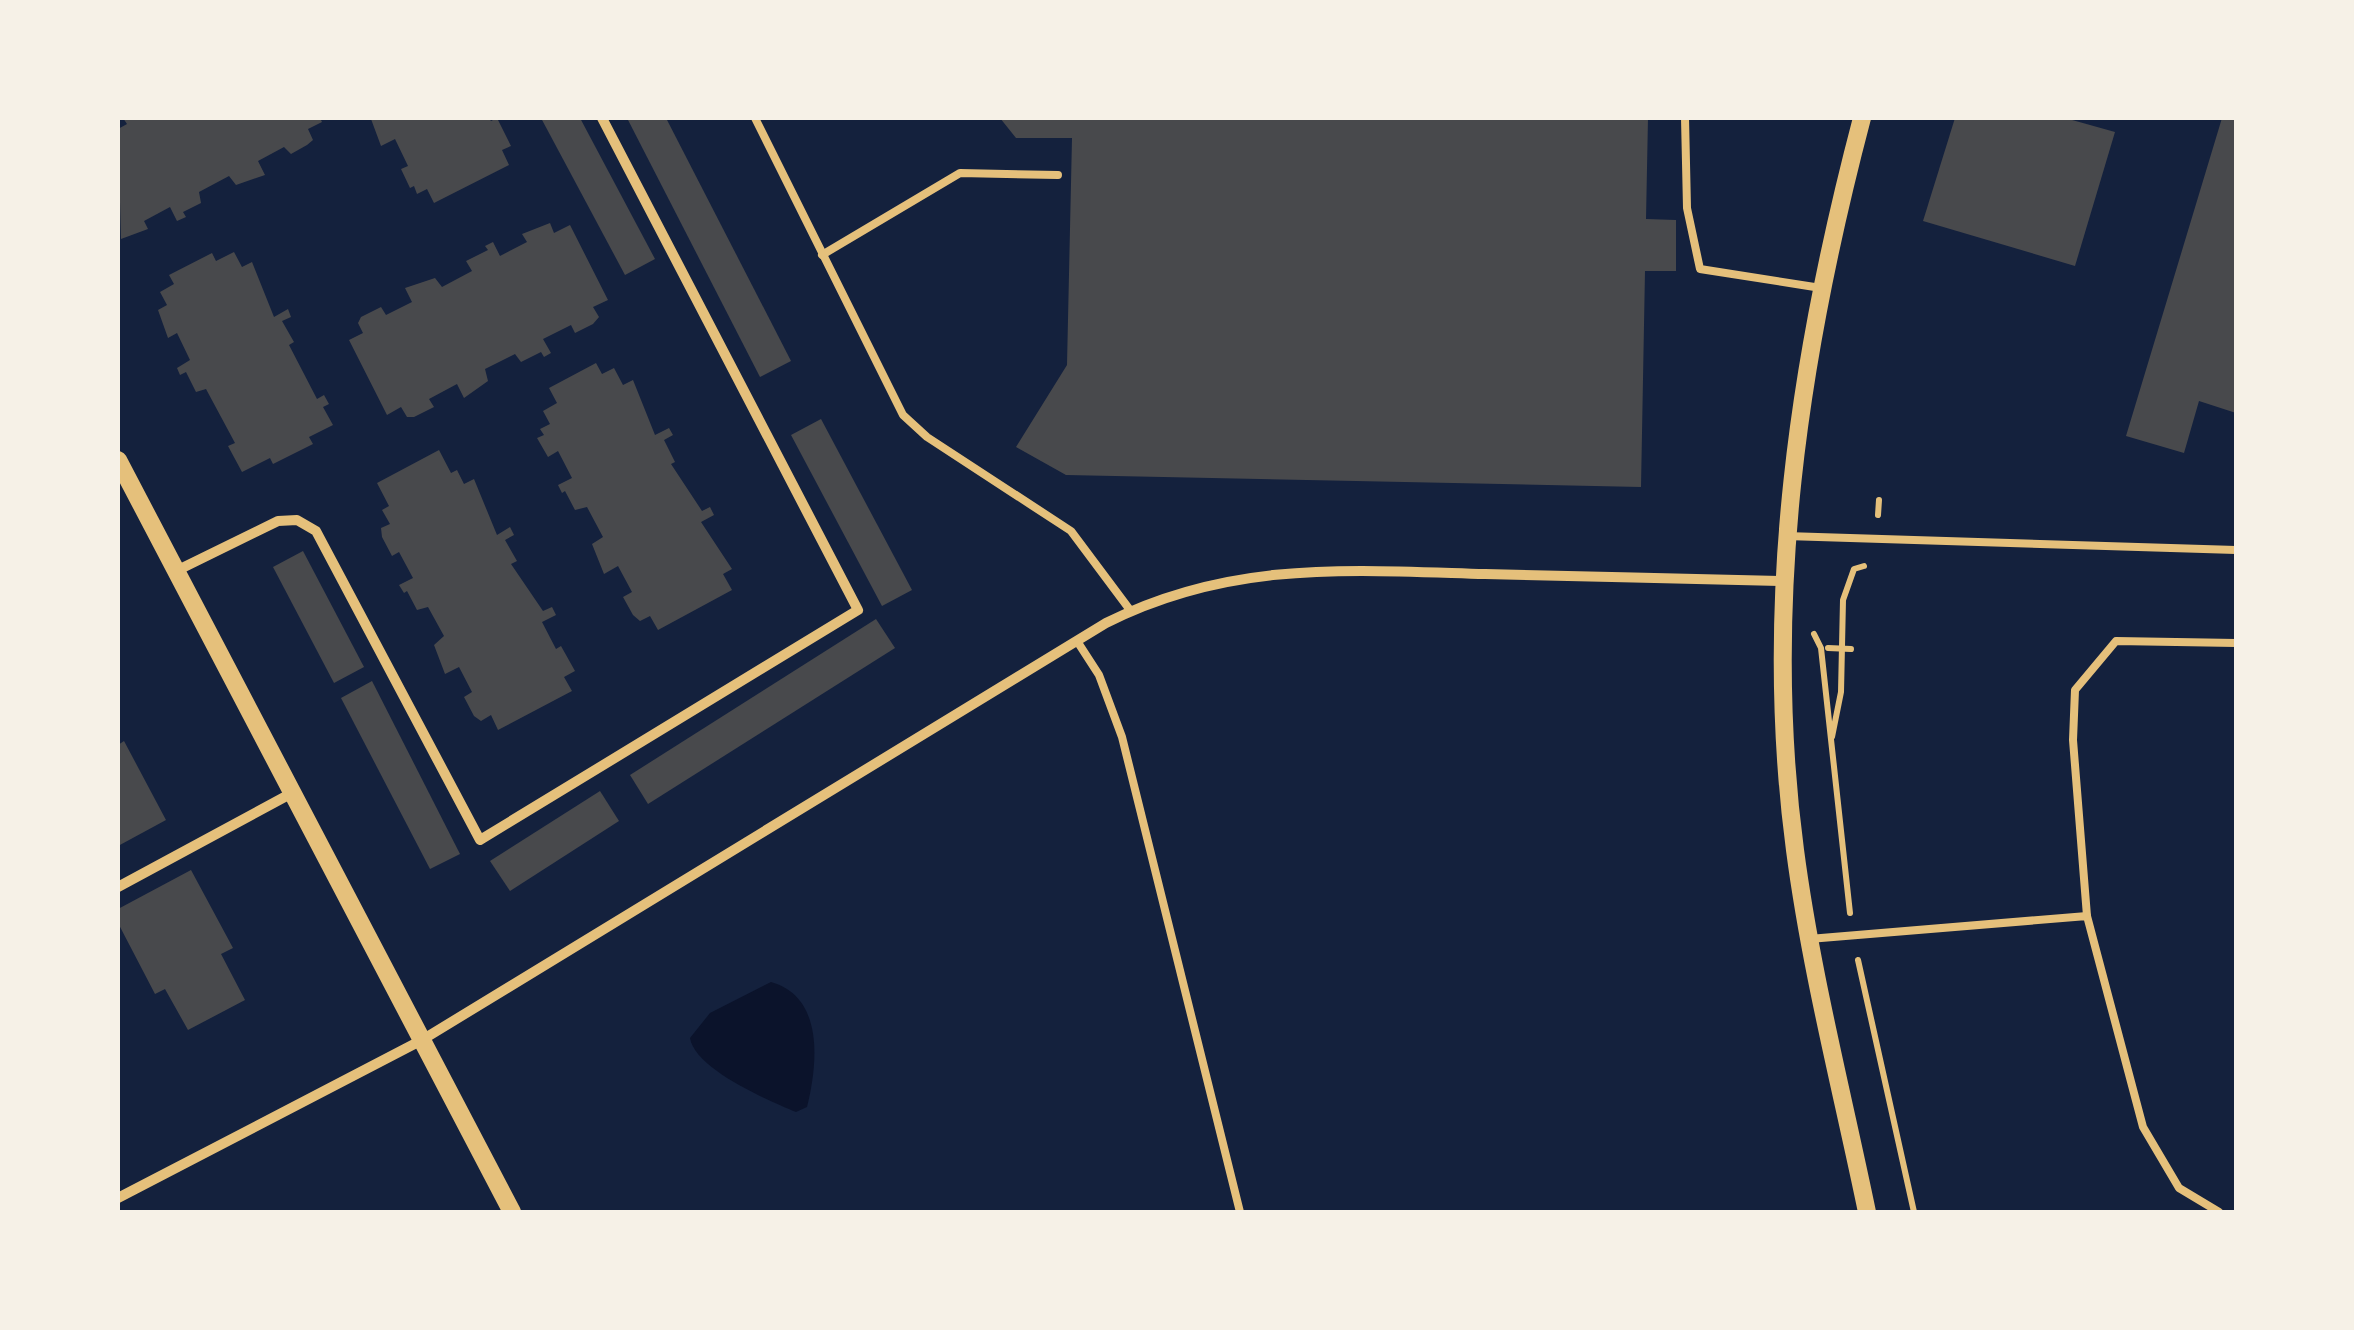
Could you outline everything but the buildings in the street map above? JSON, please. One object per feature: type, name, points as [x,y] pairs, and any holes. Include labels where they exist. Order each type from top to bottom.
[{"type":"street","points":[[176,570],[278,520],[297,520],[316,531],[480,840],[858,610],[602,118]]},
{"type":"street","points":[[1862,118],[1823,288],[1793,460],[1782,581],[1789,800],[1809,939],[1866,1212]]},
{"type":"street","points":[[118,460],[512,1212]]},
{"type":"street","points":[[118,1198],[422,1040],[1130,610],[1191,588],[1295,571],[1782,581]]},
{"type":"street","points":[[118,887],[292,793]]},
{"type":"lane","points":[[755,118],[902,415],[927,437],[1071,532],[1130,610]]},
{"type":"lane","points":[[1685,118],[1687,208],[1700,268],[1823,288]]},
{"type":"lane","points":[[822,254],[960,173],[1058,176]]},
{"type":"lane","points":[[1785,536],[2236,550]]},
{"type":"lane","points":[[1077,640],[1100,675],[1122,737],[1240,1212]]},
{"type":"lane","points":[[2219,1212],[2179,1188],[2142,1127],[2087,916],[2073,740],[2075,690],[2116,640],[2236,643]]},
{"type":"lane","points":[[1809,939],[2087,916]]},
{"type":"path","points":[[1876,566],[1862,566],[1850,575],[1840,648],[1841,692],[1830,743],[1853,935],[1914,1212]]},
{"type":"path","points":[[1828,648],[1851,649]]},
{"type":"water","points":[[771,982],[801,1002],[813,1034],[811,1090],[807,1107],[796,1112],[718,1072],[695,1050],[690,1038],[710,1013]]}]
